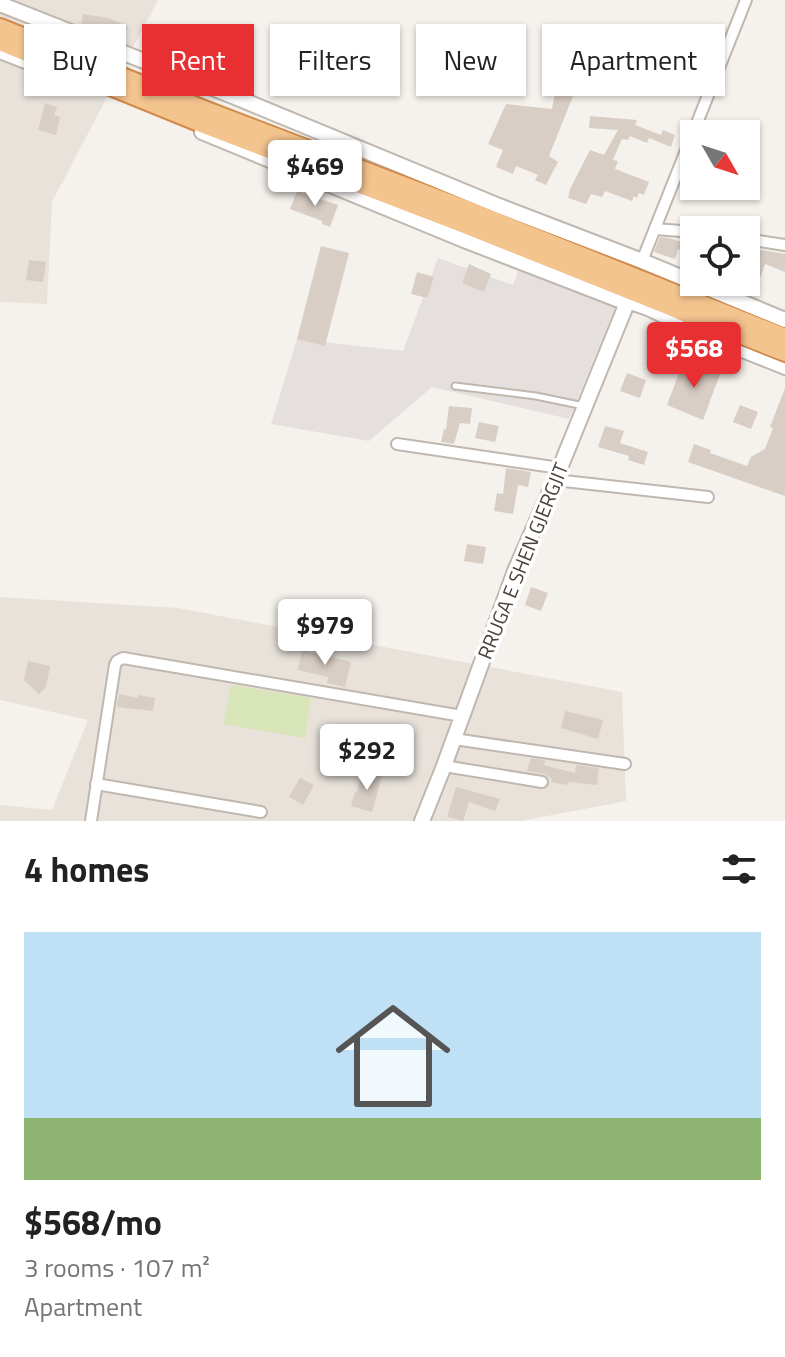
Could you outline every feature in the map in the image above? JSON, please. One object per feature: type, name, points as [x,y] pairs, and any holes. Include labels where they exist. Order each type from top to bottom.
[{"type":"highway","points":[[0,28],[785,338]]},
{"type":"highway","points":[[0,41],[24,51]]},
{"type":"highway","points":[[126,93],[785,352]]},
{"type":"street","points":[[644,256],[746,0]]},
{"type":"street","points":[[0,4],[499,206],[644,256],[785,320]]},
{"type":"street","points":[[0,51],[24,60]]},
{"type":"street","points":[[115,96],[464,240],[645,309],[785,369]]},
{"type":"street","points":[[655,229],[680,231]]},
{"type":"street","points":[[760,241],[785,245]]},
{"type":"street","name":"RRUGA E SHEN GJERGJIT","points":[[422,821],[515,571],[627,303]]},
{"type":"street","points":[[397,444],[558,474],[708,497]]},
{"type":"street","points":[[91,821],[115,665],[123,658],[462,716]]},
{"type":"street","points":[[454,739],[625,764]]},
{"type":"street","points":[[444,766],[542,782]]},
{"type":"street","points":[[96,784],[261,812]]},
{"type":"lane","points":[[455,386],[536,396],[585,407]]},
{"type":"shaded area","points":[[0,0],[158,0],[145,24],[142,24],[142,30],[126,61],[126,24],[24,24],[24,96],[108,96],[52,202],[47,304],[0,302]]},
{"type":"shaded area","points":[[438,258],[513,285],[521,263],[618,301],[569,419],[432,387],[369,441],[271,424],[297,339],[403,351]]},
{"type":"shaded area","points":[[0,597],[178,608],[622,692],[626,801],[521,821],[0,821],[0,805],[52,810],[88,720],[0,700]]},
{"type":"green space","points":[[231,685],[311,698],[305,738],[223,724]]},
{"type":"building","points":[[83,14],[123,24],[81,24]]},
{"type":"building","points":[[554,96],[573,96],[549,156],[558,162],[546,185],[535,180],[538,175],[516,166],[513,174],[496,167],[503,150],[488,144],[506,104],[552,109]]},
{"type":"building","points":[[45,103],[57,107],[54,115],[60,117],[56,135],[38,130]]},
{"type":"building","points":[[590,116],[637,120],[635,125],[661,135],[663,130],[675,135],[671,147],[649,138],[647,143],[630,136],[628,140],[622,139],[613,160],[618,161],[615,169],[649,182],[644,195],[639,193],[632,201],[605,191],[602,197],[591,194],[586,204],[568,198],[590,150],[604,155],[618,130],[589,128]]},
{"type":"building","points":[[297,191],[338,205],[330,227],[290,209]]},
{"type":"building","points":[[660,237],[680,241],[675,259],[654,252]]},
{"type":"building","points":[[321,246],[349,253],[325,346],[297,339]]},
{"type":"building","points":[[760,250],[785,254],[785,272],[765,264],[760,279]]},
{"type":"building","points":[[29,260],[46,262],[43,282],[26,280]]},
{"type":"building","points":[[469,264],[491,274],[484,292],[462,283]]},
{"type":"building","points":[[417,272],[434,277],[427,298],[411,294]]},
{"type":"building","points":[[684,360],[720,374],[703,420],[667,405]]},
{"type":"building","points":[[627,373],[646,380],[640,398],[620,391]]},
{"type":"building","points":[[785,388],[785,496],[688,462],[694,444],[747,466],[751,457],[765,449]]},
{"type":"building","points":[[740,405],[758,412],[751,429],[733,422]]},
{"type":"building","points":[[449,406],[472,408],[470,424],[460,423],[454,444],[441,442]]},
{"type":"building","points":[[479,422],[499,426],[495,442],[475,438]]},
{"type":"building","points":[[605,426],[624,431],[620,443],[648,452],[644,465],[628,460],[629,456],[598,447]]},
{"type":"building","points":[[506,468],[531,472],[528,487],[518,485],[513,514],[494,511],[497,493],[503,494]]},
{"type":"building","points":[[467,544],[486,547],[483,564],[464,561]]},
{"type":"building","points":[[531,587],[548,593],[541,611],[525,605]]},
{"type":"building","points":[[302,650],[351,662],[345,687],[327,683],[328,677],[298,670]]},
{"type":"building","points":[[28,661],[50,666],[46,687],[39,694],[24,680]]},
{"type":"building","points":[[119,694],[155,698],[153,711],[117,707]]},
{"type":"building","points":[[565,711],[603,720],[598,739],[561,728]]},
{"type":"building","points":[[531,758],[545,760],[544,765],[575,773],[576,765],[599,768],[597,785],[551,782],[552,779],[544,774],[527,771]]},
{"type":"building","points":[[362,772],[382,776],[372,812],[351,806]]},
{"type":"building","points":[[300,778],[314,785],[303,805],[289,797]]},
{"type":"building","points":[[456,787],[500,799],[495,811],[469,802],[463,821],[447,817]]}]
